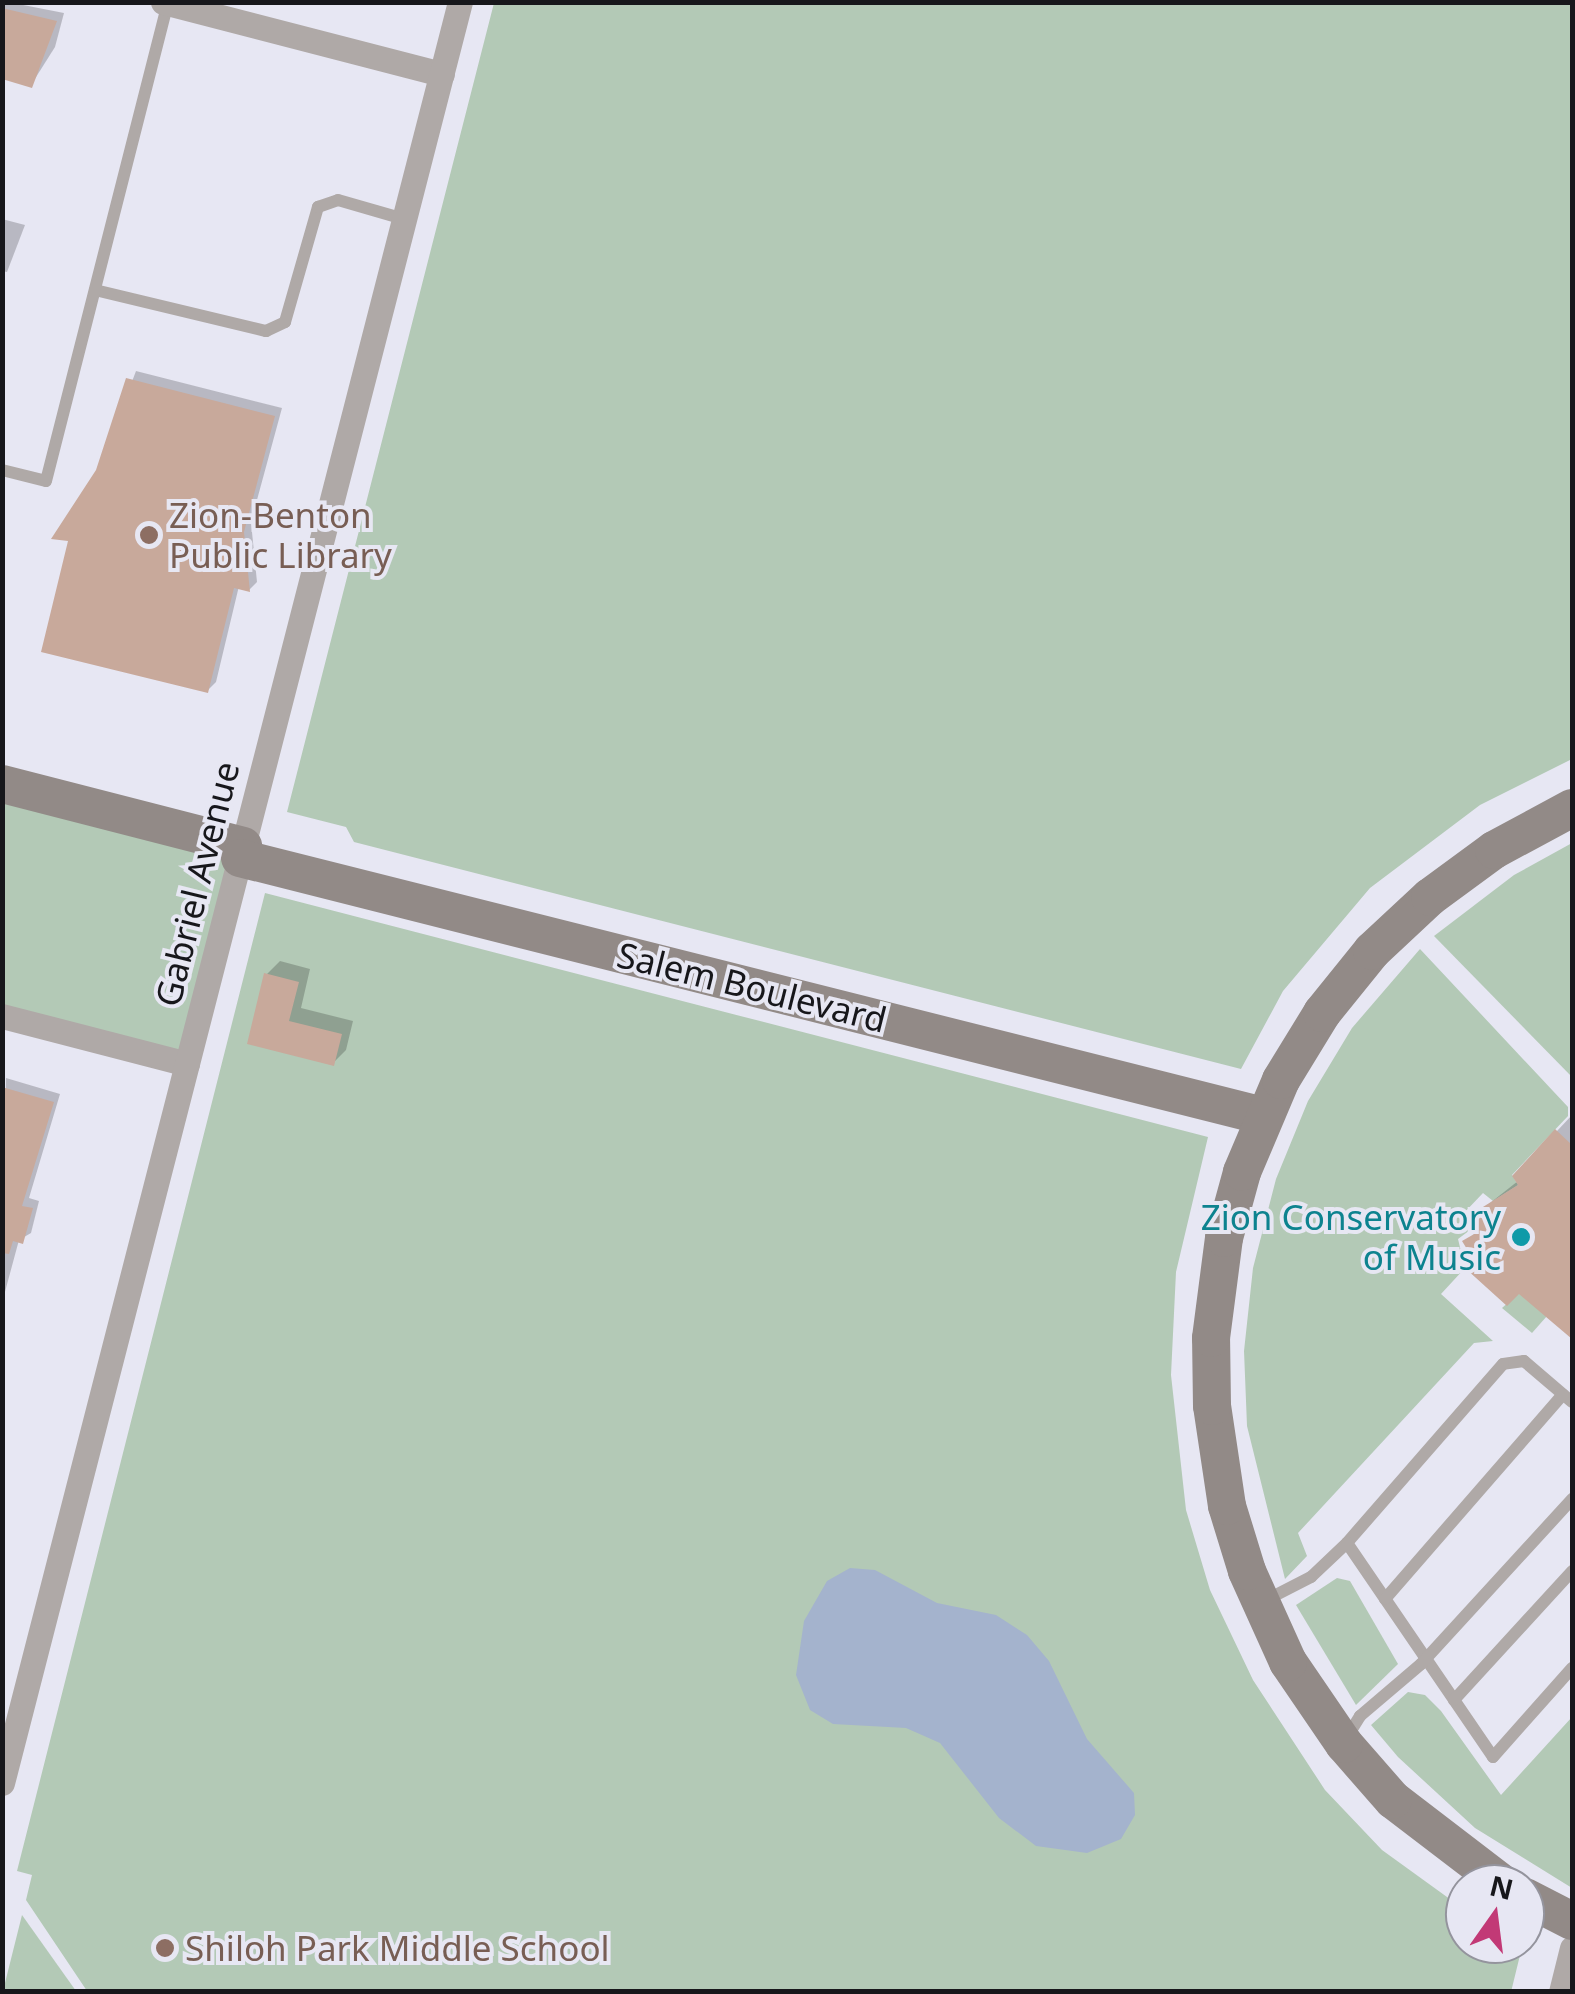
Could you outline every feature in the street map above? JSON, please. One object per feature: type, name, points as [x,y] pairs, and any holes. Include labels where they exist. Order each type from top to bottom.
[{"type":"street","name":"Gabriel Avenue","points":[[2,1782],[460,2]]},
{"type":"street","points":[[166,3],[442,74]]},
{"type":"street","name":"Salem Boulevard","points":[[2,784],[242,852],[1263,1116]]},
{"type":"street","points":[[1475,1864],[1421,1825],[1344,1744],[1288,1662],[1259,1602],[1224,1490],[1211,1372],[1224,1238],[1263,1116],[1322,1012],[1400,923],[1461,872],[1572,808]]},
{"type":"street","points":[[2,1016],[187,1064]]},
{"type":"street","points":[[1545,1907],[1572,1921]]},
{"type":"street","points":[[1561,1992],[1572,1948]]},
{"type":"lane","points":[[2,470],[46,481],[166,3]]},
{"type":"lane","points":[[95,290],[266,331],[284,322],[318,208],[338,200],[404,219]]},
{"type":"lane","points":[[1259,1602],[1311,1576],[1346,1543],[1503,1364],[1524,1362],[1568,1398],[1384,1599]]},
{"type":"lane","points":[[1344,1744],[1360,1716],[1426,1659],[1572,1499]]},
{"type":"lane","points":[[1346,1543],[1493,1757],[1572,1668]]},
{"type":"lane","points":[[1454,1700],[1572,1570]]},
{"type":"green space","points":[[494,3],[1572,3],[1572,759],[1480,805],[1370,888],[1283,991],[1241,1069],[354,842],[346,827],[287,812]]},
{"type":"green space","points":[[2,785],[243,846],[187,1064],[3,1016]]},
{"type":"green space","points":[[1572,843],[1572,1077],[1434,936],[1514,875]]},
{"type":"green space","points":[[265,893],[1208,1137],[1176,1272],[1171,1375],[1186,1510],[1210,1590],[1253,1680],[1325,1790],[1382,1850],[1445,1896],[1445,1964],[1518,1964],[1511,1992],[87,1991],[26,1900],[32,1875],[17,1871]]},
{"type":"green space","points":[[1420,949],[1568,1107],[1568,1116],[1512,1175],[1518,1185],[1493,1201],[1483,1193],[1463,1214],[1470,1230],[1458,1239],[1465,1268],[1441,1294],[1493,1341],[1474,1343],[1298,1533],[1307,1556],[1285,1579],[1247,1426],[1244,1351],[1253,1268],[1276,1179],[1308,1101],[1352,1028]]},
{"type":"green space","points":[[1521,1291],[1547,1316],[1532,1333],[1502,1308]]},
{"type":"green space","points":[[1337,1578],[1350,1581],[1398,1664],[1356,1705],[1296,1605]]},
{"type":"green space","points":[[1408,1692],[1425,1695],[1441,1711],[1501,1795],[1572,1717],[1572,1888],[1545,1871],[1545,1864],[1533,1864],[1475,1828],[1398,1757],[1371,1725]]},
{"type":"green space","points":[[22,1915],[76,1991],[3,1991]]},
{"type":"water","points":[[850,1568],[875,1570],[937,1603],[996,1615],[1027,1635],[1049,1661],[1087,1739],[1134,1793],[1135,1815],[1121,1839],[1087,1853],[1036,1846],[999,1818],[940,1743],[906,1728],[833,1724],[810,1710],[796,1675],[804,1621],[827,1581]]},
{"type":"building","points":[[2,8],[57,21],[32,88],[2,79]]},
{"type":"building","name":"Zion-Benton Public Library","points":[[126,378],[275,416],[244,532],[250,592],[234,588],[208,693],[41,652],[68,541],[51,539],[96,470]]},
{"type":"building","points":[[264,973],[299,982],[289,1021],[342,1034],[334,1066],[247,1044]]},
{"type":"building","points":[[2,1087],[54,1102],[22,1206],[33,1208],[23,1244],[13,1241],[9,1254],[2,1253]]},
{"type":"building","name":"Zion Conservatory of Music","points":[[1555,1129],[1572,1145],[1572,1339],[1519,1294],[1507,1306],[1465,1268],[1473,1259],[1462,1241],[1476,1233],[1467,1217],[1518,1185],[1512,1176]]},
{"type":"place","name":"Zion-Benton Public Library","points":[[149,535]]},
{"type":"place","name":"Zion Conservatory of Music","points":[[1521,1237]]},
{"type":"place","name":"Shiloh Park Middle School","points":[[165,1948]]}]
